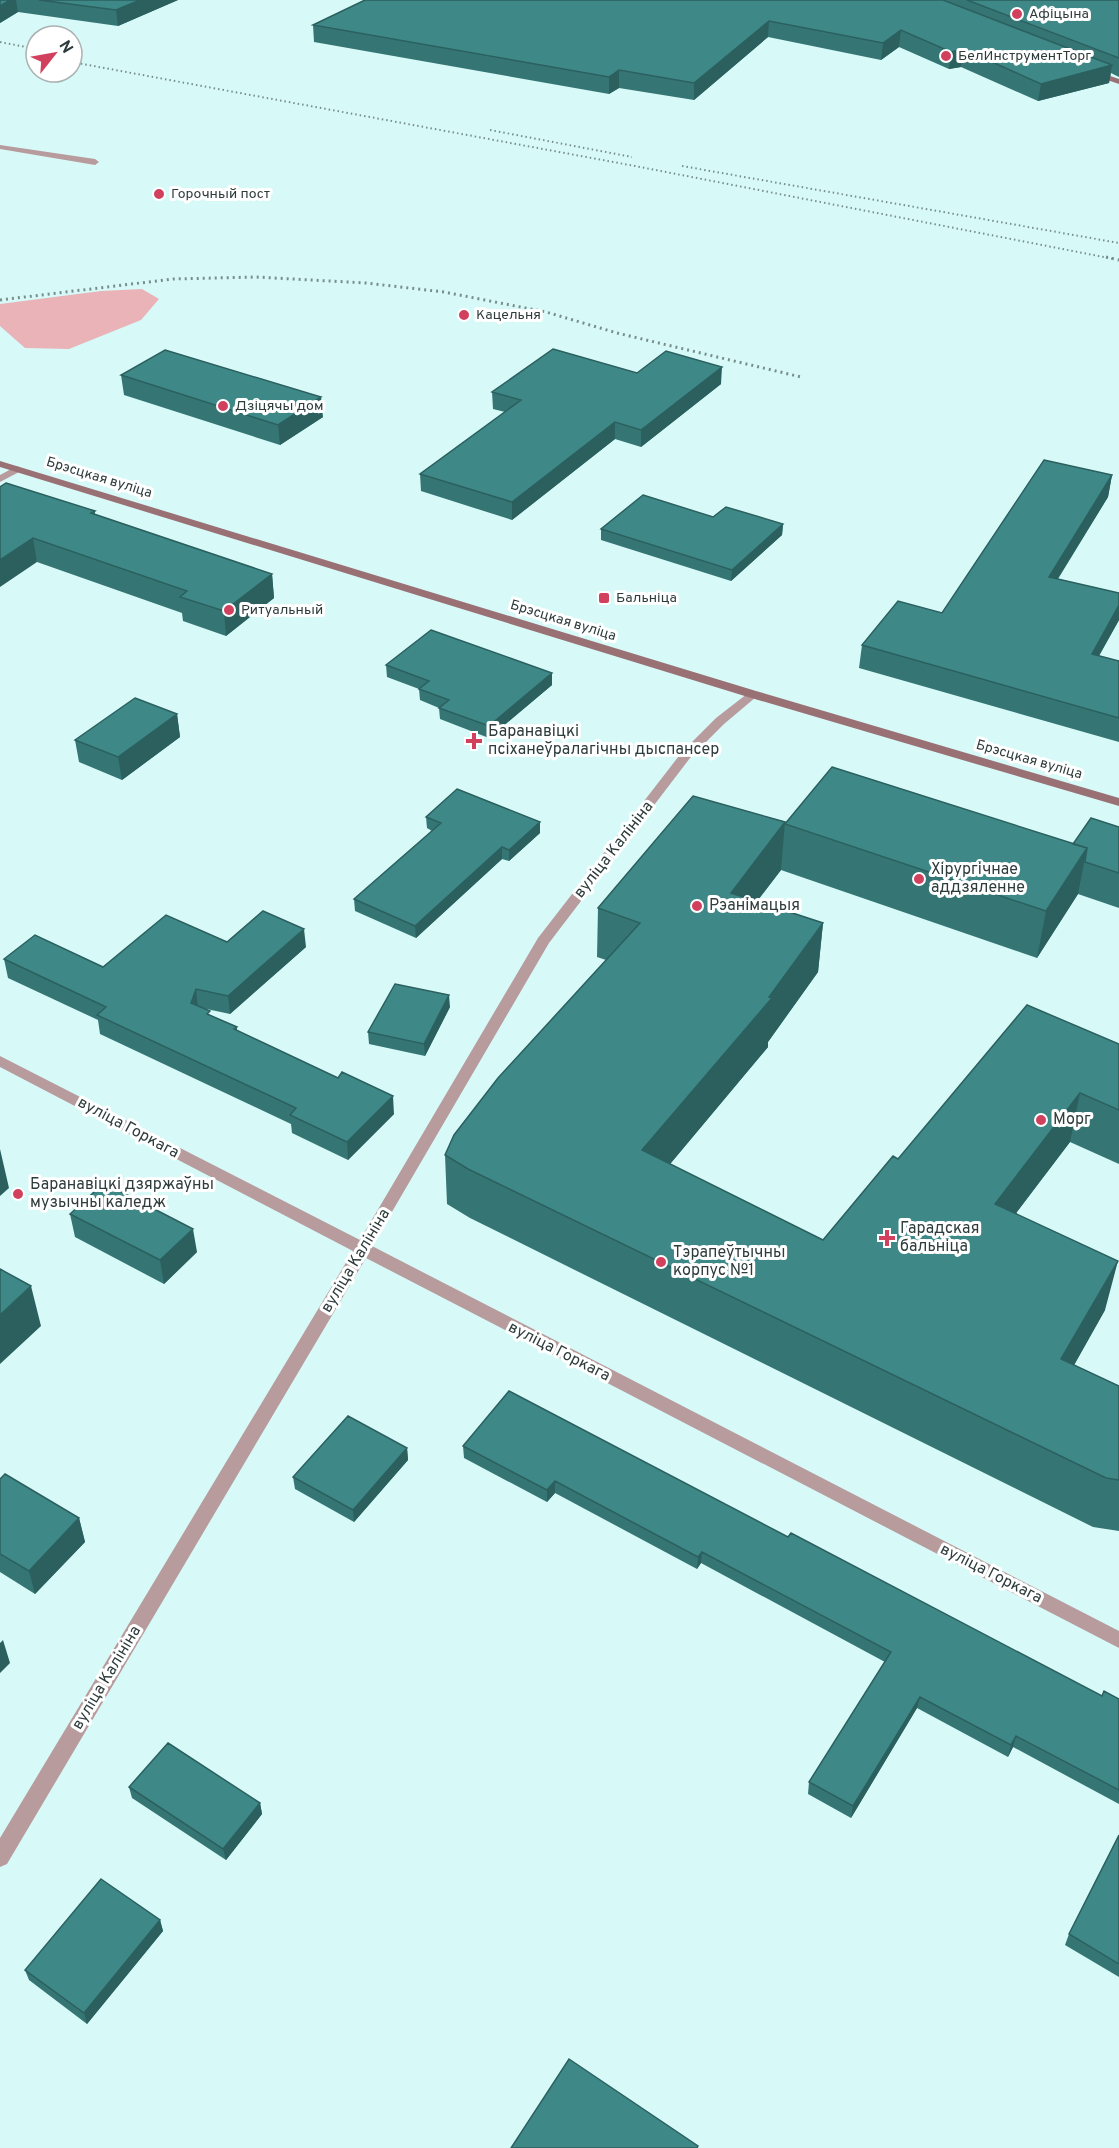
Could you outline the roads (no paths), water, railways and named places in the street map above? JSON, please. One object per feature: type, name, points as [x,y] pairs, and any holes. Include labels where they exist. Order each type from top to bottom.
[{"type":"main road","points":[[1080,67],[1119,82]]},
{"type":"main road","name":"Брэсцкая вуліца","points":[[0,464],[752,694],[1119,802]]},
{"type":"street","points":[[0,147],[95,162]]},
{"type":"street","points":[[0,478],[17,469]]},
{"type":"street","name":"вуліца Калініна","points":[[0,1857],[362,1251],[543,941],[686,755],[720,721],[752,694]]},
{"type":"street","name":"вуліца Горкага","points":[[0,1061],[362,1251],[1119,1640]]},
{"type":"railway","points":[[0,42],[24,47]]},
{"type":"railway","points":[[84,64],[635,166],[1114,259]]},
{"type":"railway","points":[[490,130],[632,157]]},
{"type":"railway","points":[[682,166],[1119,243]]},
{"type":"railway","points":[[1106,257],[1119,260]]},
{"type":"railway","points":[[0,300],[173,279],[256,277],[366,283],[444,292],[546,312],[617,333],[801,377]]},
{"type":"place","name":"Афіцына","points":[[1017,14]]},
{"type":"place","name":"БелИнструментТорг","points":[[946,56]]},
{"type":"place","name":"Горочный пост","points":[[159,194]]},
{"type":"place","name":"Кацельня","points":[[464,315]]},
{"type":"place","name":"Дзіцячы дом","points":[[223,406]]},
{"type":"place","name":"Бальніца","points":[[604,598]]},
{"type":"place","name":"Ритуальный","points":[[229,610]]},
{"type":"place","name":"Баранавіцкі псіханеўралагічны дыспансер","points":[[474,741]]},
{"type":"place","name":"Хірургічнае аддзяленне","points":[[919,879]]},
{"type":"place","name":"Рэанімацыя","points":[[697,906]]},
{"type":"place","name":"Морг","points":[[1041,1120]]},
{"type":"place","name":"Баранавіцкі дзяржаўны музычны каледж","points":[[18,1194]]},
{"type":"place","name":"Гарадская бальніца","points":[[887,1238]]},
{"type":"place","name":"Тэрапеўтычны корпус №1","points":[[661,1262]]}]
